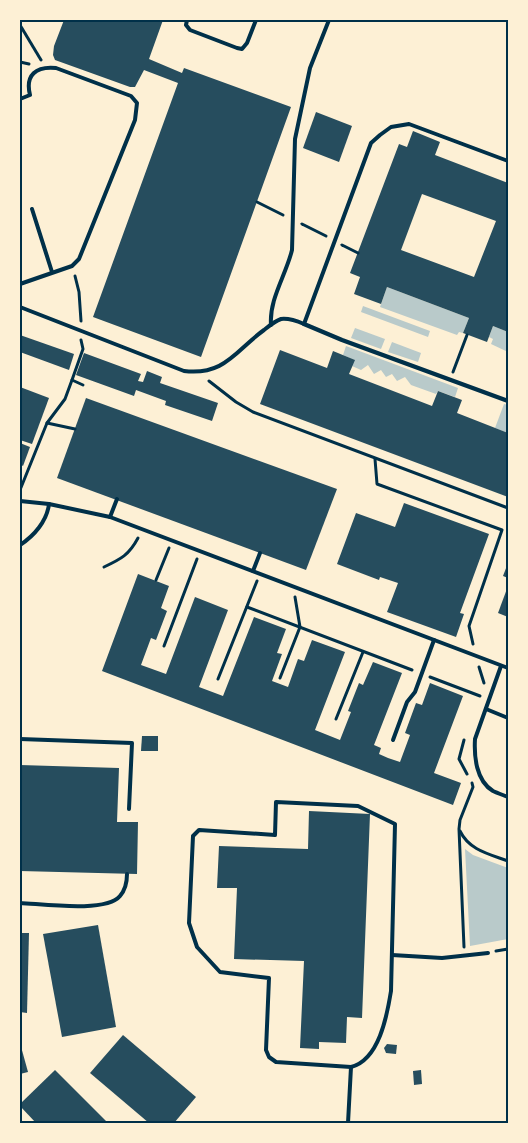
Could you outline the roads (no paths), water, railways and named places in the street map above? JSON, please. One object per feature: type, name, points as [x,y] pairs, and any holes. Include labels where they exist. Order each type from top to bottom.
[{"type":"street","points":[[304,324],[342,340],[508,401]]},
{"type":"lane","points":[[187,20],[186,25],[190,30],[237,48],[242,48],[247,43],[256,20]]},
{"type":"lane","points":[[271,325],[270,314],[289,264],[292,250],[294,139],[310,68],[329,20]]},
{"type":"lane","points":[[20,99],[30,95],[28,86],[30,78],[36,71],[45,67],[56,68],[131,96],[137,103],[136,120],[79,259],[72,266],[20,284]]},
{"type":"lane","points":[[20,307],[184,371],[198,372],[228,362],[254,337],[281,319],[293,320],[304,324],[372,143],[380,135],[392,127],[409,124],[508,161]]},
{"type":"lane","points":[[32,209],[52,272]]},
{"type":"lane","points":[[110,517],[117,499]]},
{"type":"lane","points":[[20,501],[49,504],[110,517],[508,668]]},
{"type":"lane","points":[[20,545],[43,522],[48,513],[49,504]]},
{"type":"lane","points":[[253,571],[260,553]]},
{"type":"lane","points":[[393,740],[407,702],[415,692],[434,640]]},
{"type":"lane","points":[[501,666],[475,739],[474,751],[476,765],[482,779],[491,790],[508,797]]},
{"type":"lane","points":[[486,709],[508,718]]},
{"type":"lane","points":[[20,739],[132,744],[129,809]]},
{"type":"lane","points":[[276,802],[358,806],[395,824],[392,955],[391,991],[387,1018],[377,1043],[362,1063],[351,1067],[276,1062],[269,1057],[266,1050],[269,978],[220,972],[197,947],[189,923],[193,836],[199,830],[275,834],[276,802]]},
{"type":"lane","points":[[20,903],[101,906],[120,896],[126,885],[127,874]]},
{"type":"lane","points":[[392,955],[442,958],[488,953]]},
{"type":"lane","points":[[348,1123],[351,1067]]}]
